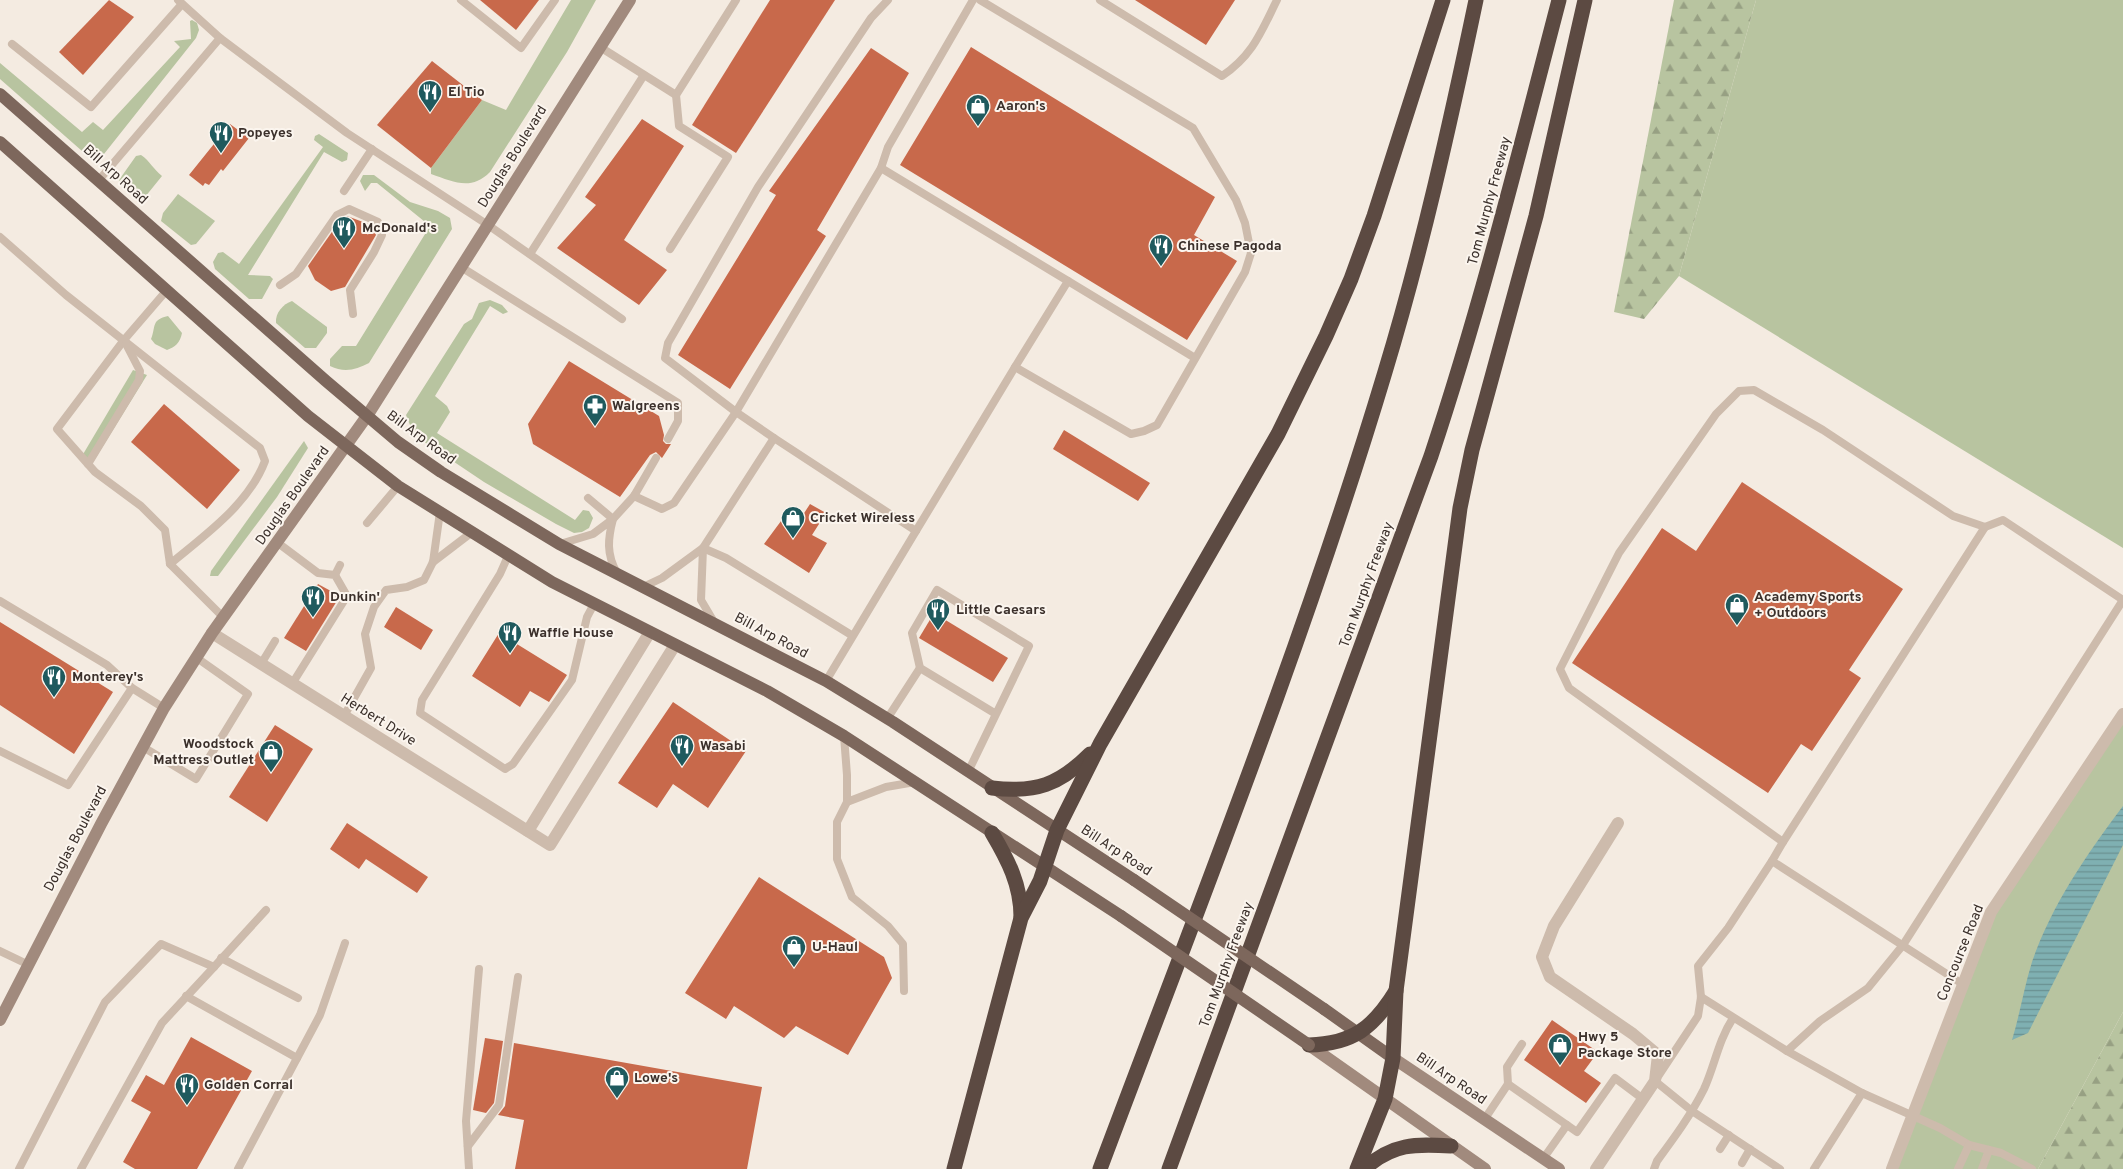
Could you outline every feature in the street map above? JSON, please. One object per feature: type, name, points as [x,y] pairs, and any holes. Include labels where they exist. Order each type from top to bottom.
[{"type":"highway","points":[[954,1169],[1022,918],[1045,867],[1057,830],[1100,744],[1278,434],[1315,361],[1351,279],[1374,216],[1442,0]]},
{"type":"highway","points":[[1100,1169],[1222,844],[1319,575],[1385,372],[1460,78],[1476,0]]},
{"type":"highway","name":"Tom Murphy Freeway","points":[[1169,1169],[1431,456],[1460,368],[1493,254],[1558,0]]},
{"type":"highway","points":[[1357,1169],[1385,1099],[1393,1058],[1396,991],[1460,508],[1472,450],[1536,216],[1585,0]]},
{"type":"highway","points":[[992,788],[1020,790],[1050,784],[1076,768],[1100,744]]},
{"type":"highway","points":[[992,833],[1012,868],[1018,886],[1022,918]]},
{"type":"highway","points":[[1309,1045],[1345,1040],[1358,1033],[1379,1015],[1396,991]]},
{"type":"highway","points":[[1364,1169],[1386,1153],[1402,1146],[1451,1146]]},
{"type":"main road","name":"Douglas Boulevard","points":[[0,1020],[27,964],[164,708],[212,633],[367,416],[630,0]]},
{"type":"main road","name":"Bill Arp Road","points":[[0,94],[367,416],[398,442],[441,472],[559,544],[826,681],[887,719],[1134,880],[1484,1120],[1559,1169]]},
{"type":"main road","points":[[0,142],[346,447],[398,486],[508,556],[594,604],[767,691],[844,736],[1120,916],[1486,1169]]},
{"type":"street","points":[[528,831],[650,632]]},
{"type":"street","name":"Herbert Drive","points":[[212,633],[550,845],[675,645]]},
{"type":"street","name":"Concourse Road","points":[[1892,1169],[1991,912],[2123,714]]},
{"type":"street","points":[[1596,1169],[1655,1081],[1658,1055],[1633,1034],[1550,977],[1542,957],[1554,926],[1618,823]]},
{"type":"lane","points":[[461,0],[521,48],[555,0]]},
{"type":"lane","points":[[670,248],[728,157],[680,126],[676,95],[736,0]]},
{"type":"lane","points":[[888,0],[871,18],[758,187],[668,343],[665,358],[736,412],[916,531]]},
{"type":"lane","points":[[634,496],[662,509],[674,503],[736,412],[881,168],[888,147],[973,0]]},
{"type":"lane","points":[[980,0],[1193,128],[1236,200],[1245,223],[1251,253],[1244,272],[1157,425],[1131,434],[1015,367]]},
{"type":"lane","points":[[1100,0],[1222,76],[1240,64],[1255,43],[1277,0]]},
{"type":"lane","points":[[12,44],[90,107],[180,2],[220,38],[372,149],[488,225],[622,319]]},
{"type":"lane","points":[[99,180],[220,38]]},
{"type":"lane","points":[[600,47],[676,95]]},
{"type":"lane","points":[[530,254],[644,75]]},
{"type":"lane","points":[[344,191],[372,149]]},
{"type":"lane","points":[[881,168],[1195,358]]},
{"type":"lane","points":[[280,285],[296,274],[337,215],[349,209],[365,215],[378,222],[382,234],[350,290],[352,314]]},
{"type":"lane","points":[[0,237],[66,295],[260,448],[266,461],[258,482],[215,527],[170,564]]},
{"type":"lane","points":[[461,267],[678,403],[678,421],[668,438]]},
{"type":"lane","points":[[826,681],[1068,281]]},
{"type":"lane","points":[[167,290],[124,340],[57,429],[88,464],[141,506],[165,530],[170,564],[224,618]]},
{"type":"lane","points":[[88,464],[139,380],[140,371],[124,340]]},
{"type":"lane","points":[[1783,842],[1569,688],[1560,668],[1619,553],[1716,414],[1739,391],[1754,390],[1823,430],[1953,516],[1985,527]]},
{"type":"lane","points":[[643,586],[662,578],[703,548],[774,438]]},
{"type":"lane","points":[[559,544],[593,534],[613,519],[634,496],[656,458]]},
{"type":"lane","points":[[367,523],[398,486]]},
{"type":"lane","points":[[588,498],[613,519]]},
{"type":"lane","points":[[344,716],[371,668],[365,634],[374,607],[386,590],[407,587],[424,580],[433,562],[440,512]]},
{"type":"lane","points":[[613,519],[607,540],[612,564],[618,574]]},
{"type":"lane","points":[[1780,1169],[1768,1166],[1750,1149],[1692,1111],[1655,1081],[1698,1016],[1701,997],[1698,966],[1728,928],[1772,861],[1985,527],[2003,520],[2123,600],[1903,945],[1868,988],[1820,1021],[1787,1051]]},
{"type":"lane","points":[[433,562],[471,533]]},
{"type":"lane","points":[[278,543],[318,573],[335,575]]},
{"type":"lane","points":[[703,548],[726,558],[853,636]]},
{"type":"lane","points":[[703,548],[701,600],[715,623]]},
{"type":"lane","points":[[508,556],[500,574],[422,700],[420,713],[504,769],[513,764],[572,680],[587,618],[594,604]]},
{"type":"lane","points":[[335,575],[340,564]]},
{"type":"lane","points":[[292,684],[347,596],[335,575]]},
{"type":"lane","points":[[887,719],[920,668],[912,633],[937,590],[1029,646],[968,772]]},
{"type":"lane","points":[[0,601],[107,665],[132,688],[164,708]]},
{"type":"lane","points":[[261,664],[275,641]]},
{"type":"lane","points":[[143,747],[196,779],[248,694],[196,658]]},
{"type":"lane","points":[[920,668],[996,714]]},
{"type":"lane","points":[[0,751],[68,784],[132,688]]},
{"type":"lane","points":[[844,736],[847,802],[837,822],[837,859],[852,897],[888,926],[903,944],[904,991]]},
{"type":"lane","points":[[847,802],[886,787],[915,782]]},
{"type":"lane","points":[[1772,861],[1964,985]]},
{"type":"lane","points":[[81,1169],[162,1023],[266,910]]},
{"type":"lane","points":[[238,1169],[320,1016],[346,943]]},
{"type":"lane","points":[[19,1169],[36,1131],[105,1002],[161,944],[214,967]]},
{"type":"lane","points":[[0,951],[27,964]]},
{"type":"lane","points":[[221,958],[298,998]]},
{"type":"lane","points":[[469,1169],[466,1121],[479,969]]},
{"type":"lane","points":[[468,1146],[499,1105],[518,977]]},
{"type":"lane","points":[[186,996],[298,1058]]},
{"type":"lane","points":[[1701,997],[1787,1051],[1862,1093],[1913,1115],[1969,1145],[2001,1153],[2032,1169]]},
{"type":"lane","points":[[1654,1169],[1657,1161],[1692,1111],[1705,1087],[1720,1040],[1733,1018]]},
{"type":"lane","points":[[1484,1120],[1508,1084],[1507,1066],[1522,1044]]},
{"type":"lane","points":[[1508,1084],[1577,1132],[1615,1078],[1643,1098]]},
{"type":"lane","points":[[1814,1169],[1862,1093]]},
{"type":"lane","points":[[1543,1158],[1567,1125]]},
{"type":"lane","points":[[1720,1148],[1729,1135]]},
{"type":"lane","points":[[1958,1169],[1969,1145]]},
{"type":"lane","points":[[1742,1163],[1750,1149]]},
{"type":"lane","points":[[1982,1169],[1989,1150]]},
{"type":"green space","points":[[571,0],[596,0],[567,52],[490,172],[483,178],[469,183],[455,182],[431,174],[431,168],[482,100],[506,110]]},
{"type":"green space","points":[[1674,0],[1756,0],[1679,276],[1644,319],[1614,312]]},
{"type":"green space","points":[[1756,0],[2123,0],[2123,548],[1679,276]]},
{"type":"green space","points":[[192,20],[197,23],[199,30],[196,38],[100,159],[95,161],[0,79],[0,63],[82,132],[93,122],[103,130],[180,47],[174,41],[191,39],[190,21]]},
{"type":"green space","points":[[319,134],[348,153],[347,160],[342,162],[324,152],[248,275],[270,276],[273,279],[262,299],[249,299],[215,269],[213,262],[218,253],[223,252],[239,264],[323,147],[314,140],[315,136]]},
{"type":"green space","points":[[141,155],[162,176],[145,197],[139,198],[123,186],[119,180],[136,156]]},
{"type":"green space","points":[[363,175],[374,175],[410,202],[438,211],[450,218],[452,229],[369,363],[355,369],[345,370],[330,366],[330,359],[342,346],[356,346],[430,226],[377,183],[371,183],[365,191],[360,181]]},
{"type":"green space","points":[[178,194],[215,221],[196,244],[191,245],[161,221],[163,213]]},
{"type":"green space","points":[[490,300],[502,305],[508,312],[503,314],[490,306],[435,396],[447,406],[450,412],[437,433],[575,520],[583,510],[589,511],[593,518],[589,528],[582,532],[574,533],[556,524],[484,482],[414,435],[406,415],[464,324],[472,319],[479,303]]},
{"type":"green space","points":[[292,301],[327,327],[327,333],[316,348],[305,348],[276,323],[280,309]]},
{"type":"green space","points":[[168,316],[182,333],[177,344],[167,350],[155,344],[151,339],[156,322]]},
{"type":"green space","points":[[133,370],[147,375],[93,462],[82,456]]},
{"type":"green space","points":[[304,441],[308,448],[277,497],[218,576],[210,576],[211,571]]},
{"type":"green space","points":[[2123,714],[2123,1012],[2038,1169],[1892,1169],[1991,912]]},
{"type":"green space","points":[[2123,1012],[2123,1169],[2038,1169]]},
{"type":"water","points":[[2123,806],[2123,845],[2028,1033],[2012,1040],[2032,962],[2040,941],[2072,880],[2096,842]]},
{"type":"building","points":[[109,0],[134,17],[83,75],[59,52]]},
{"type":"building","points":[[480,0],[539,0],[516,30]]},
{"type":"building","points":[[770,0],[835,0],[736,153],[692,125]]},
{"type":"building","points":[[1135,0],[1235,0],[1206,45]]},
{"type":"building","points":[[971,47],[1215,197],[1194,235],[1237,261],[1187,340],[900,165]]},
{"type":"building","points":[[871,48],[909,73],[817,230],[826,236],[730,389],[678,355],[776,195],[769,191]]},
{"type":"building","name":"El Tio","points":[[432,61],[482,100],[431,168],[377,125]]},
{"type":"building","points":[[642,119],[684,146],[624,240],[667,270],[639,305],[557,248],[596,205],[585,197]]},
{"type":"building","name":"Popeyes","points":[[230,124],[249,138],[223,171],[221,169],[209,185],[205,183],[203,186],[189,175]]},
{"type":"building","name":"McDonald's","points":[[347,216],[371,225],[376,235],[345,287],[331,291],[315,280],[308,266],[341,219]]},
{"type":"building","name":"Walgreens","points":[[569,361],[659,416],[664,435],[663,441],[666,444],[671,444],[662,458],[656,452],[650,455],[620,497],[533,444],[528,424]]},
{"type":"building","points":[[164,404],[240,470],[207,509],[131,442]]},
{"type":"building","points":[[1064,430],[1150,483],[1138,501],[1053,449]]},
{"type":"building","name":"Academy Sports + Outdoors","points":[[1742,482],[1903,589],[1849,670],[1861,678],[1812,751],[1801,744],[1768,793],[1572,663],[1662,528],[1696,551]]},
{"type":"building","name":"Cricket Wireless","points":[[810,504],[826,513],[812,535],[827,543],[809,573],[764,544],[784,517],[797,524]]},
{"type":"building","name":"Dunkin'","points":[[318,584],[340,596],[306,651],[284,638]]},
{"type":"building","points":[[396,607],[433,630],[421,650],[384,627]]},
{"type":"building","points":[[934,613],[1008,658],[993,682],[919,638]]},
{"type":"building","name":"Monterey's","points":[[0,622],[113,692],[74,754],[0,705]]},
{"type":"building","name":"Waffle House","points":[[499,633],[567,675],[549,702],[530,691],[520,707],[472,676]]},
{"type":"building","name":"Wasabi","points":[[673,702],[746,751],[708,808],[673,784],[657,808],[618,783]]},
{"type":"building","name":"Woodstock Mattress Outlet","points":[[275,725],[313,749],[267,822],[229,797]]},
{"type":"building","points":[[347,823],[428,877],[417,893],[366,859],[359,869],[330,849]]},
{"type":"building","name":"U-Haul","points":[[759,877],[884,957],[892,978],[848,1055],[796,1026],[784,1038],[734,1006],[726,1019],[685,993]]},
{"type":"building","name":"Hwy 5 Package Store","points":[[1552,1020],[1598,1052],[1584,1071],[1601,1083],[1586,1103],[1524,1060]]},
{"type":"building","name":"Golden Corral","points":[[191,1037],[252,1071],[197,1169],[135,1169],[123,1162],[151,1112],[131,1101],[146,1075],[164,1085]]},
{"type":"building","points":[[485,1038],[503,1041],[494,1103],[486,1113],[473,1110]]},
{"type":"building","name":"Lowe's","points":[[514,1043],[762,1087],[747,1169],[515,1169],[524,1120],[498,1115],[505,1106]]},
{"type":"place","name":"El Tio","points":[[430,113]]},
{"type":"place","name":"Aaron's","points":[[978,127]]},
{"type":"place","name":"Popeyes","points":[[221,154]]},
{"type":"place","name":"McDonald's","points":[[344,249]]},
{"type":"place","name":"Chinese Pagoda","points":[[1161,267]]},
{"type":"place","name":"Walgreens","points":[[595,427]]},
{"type":"place","name":"Cricket Wireless","points":[[793,539]]},
{"type":"place","name":"Dunkin'","points":[[313,618]]},
{"type":"place","name":"Academy Sports + Outdoors","points":[[1737,626]]},
{"type":"place","name":"Little Caesars","points":[[938,631]]},
{"type":"place","name":"Waffle House","points":[[510,654]]},
{"type":"place","name":"Monterey's","points":[[54,698]]},
{"type":"place","name":"Wasabi","points":[[682,767]]},
{"type":"place","name":"Woodstock Mattress Outlet","points":[[271,773]]},
{"type":"place","name":"U-Haul","points":[[794,968]]},
{"type":"place","name":"Hwy 5 Package Store","points":[[1560,1066]]},
{"type":"place","name":"Lowe's","points":[[617,1099]]},
{"type":"place","name":"Golden Corral","points":[[187,1106]]}]
